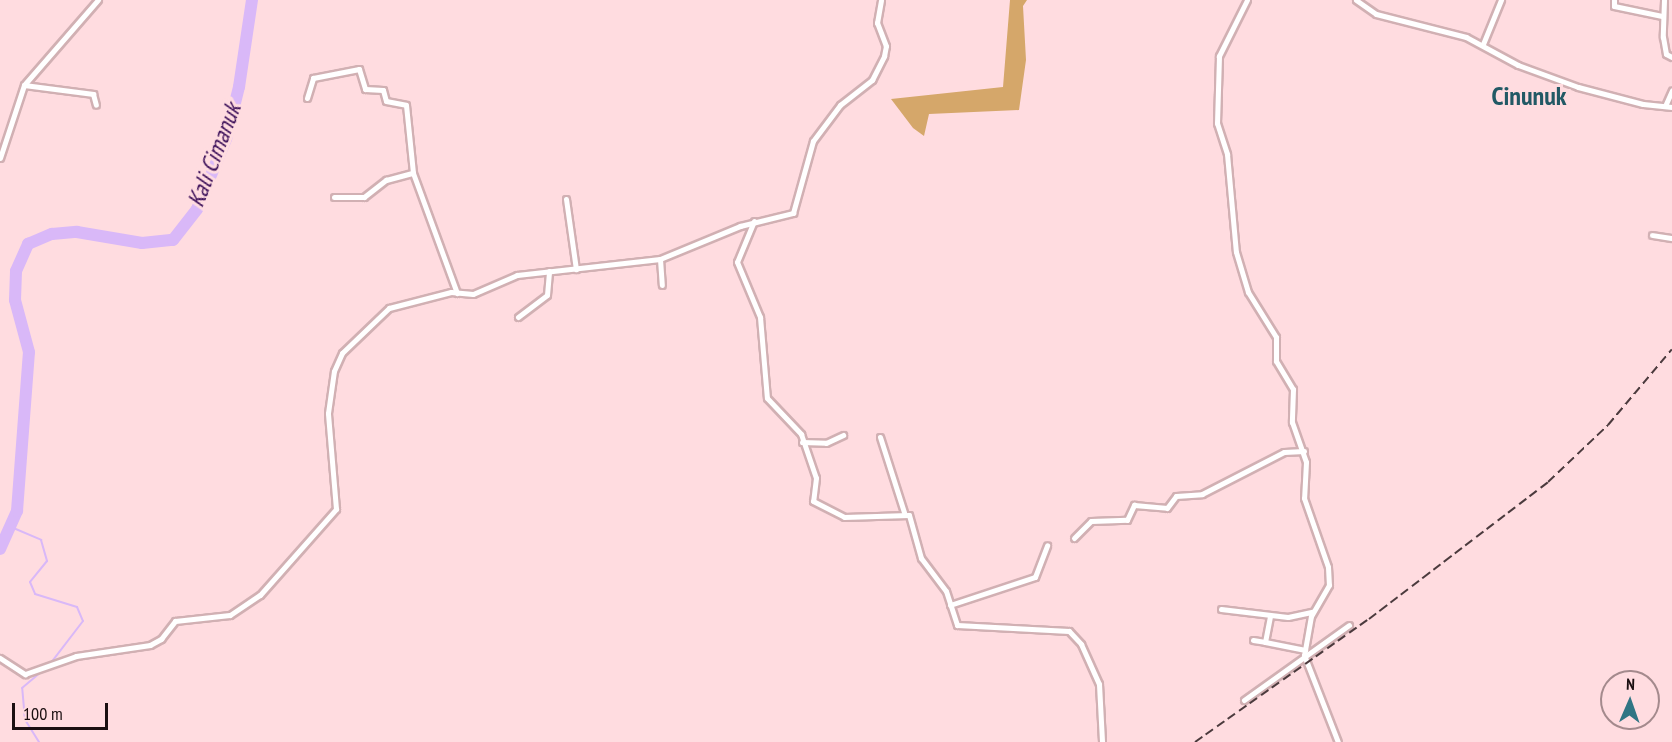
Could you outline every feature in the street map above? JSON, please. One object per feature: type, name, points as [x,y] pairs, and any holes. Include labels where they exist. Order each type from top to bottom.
[{"type":"street","points":[[0,158],[24,85],[98,0]]},
{"type":"street","points":[[0,658],[25,674],[76,656],[155,643],[176,621],[230,615],[260,595],[277,572],[300,554],[337,505],[328,413],[340,356],[389,308],[457,293],[473,294],[506,278],[660,259],[754,221],[780,220],[793,213],[813,141],[832,114],[876,74],[886,46],[877,26],[881,0]]},
{"type":"street","points":[[1247,0],[1219,56],[1218,123],[1227,154],[1236,252],[1248,292],[1276,337],[1276,361],[1293,389],[1292,422],[1304,451],[1304,498],[1329,576],[1312,612],[1305,653],[1338,742]]},
{"type":"street","points":[[1356,0],[1376,14],[1483,44],[1518,65],[1578,87],[1672,107]]},
{"type":"street","points":[[1483,44],[1501,0]]},
{"type":"street","points":[[1614,0],[1614,6],[1662,16]]},
{"type":"street","points":[[1664,0],[1662,16],[1666,53],[1672,57]]},
{"type":"street","points":[[307,98],[313,78],[362,70],[365,89],[383,90],[386,101],[406,105],[413,173],[457,293]]},
{"type":"street","points":[[24,85],[93,94],[96,105]]},
{"type":"street","points":[[1665,106],[1672,90]]},
{"type":"street","points":[[334,197],[364,197],[386,180],[413,173]]},
{"type":"street","points":[[566,199],[576,269]]},
{"type":"street","points":[[754,221],[736,258],[760,317],[767,398],[793,423],[802,442],[815,473],[814,503],[844,517],[904,512]]},
{"type":"street","points":[[1652,235],[1672,238]]},
{"type":"street","points":[[660,259],[662,285]]},
{"type":"street","points":[[518,317],[547,295],[549,272]]},
{"type":"street","points":[[802,442],[826,443],[843,435]]},
{"type":"street","points":[[880,437],[904,512],[915,524],[921,558],[943,586],[955,623],[961,626],[1058,628],[1074,634],[1100,684],[1102,742]]},
{"type":"street","points":[[1074,538],[1091,522],[1127,520],[1134,505],[1167,508],[1176,496],[1202,494],[1289,450],[1304,451]]},
{"type":"street","points":[[950,605],[1035,577],[1047,544]]},
{"type":"street","points":[[1221,609],[1270,616],[1312,612]]},
{"type":"street","points":[[1265,642],[1270,616]]},
{"type":"street","points":[[1244,700],[1305,653],[1349,625]]},
{"type":"street","points":[[1253,640],[1305,653]]},
{"type":"shaded area","points":[[1010,0],[1027,0],[1023,6],[1026,60],[1019,110],[929,114],[924,136],[913,128],[891,99],[1003,87]]},
{"type":"waterway","name":"Kali Cimanuk","points":[[0,549],[17,511],[29,352],[15,300],[16,271],[28,244],[52,234],[77,232],[142,243],[173,240],[197,209],[226,139],[239,87],[252,0]]},
{"type":"waterway","points":[[11,527],[41,540],[47,561],[30,582],[35,594],[77,607],[83,621],[50,664]]},
{"type":"waterway","points":[[39,742],[25,720],[22,688],[46,668]]},
{"type":"railway","points":[[1195,742],[1369,619],[1548,482],[1608,425],[1672,349]]},
{"type":"district","name":"Cinunuk","points":[[1529,96]]}]
